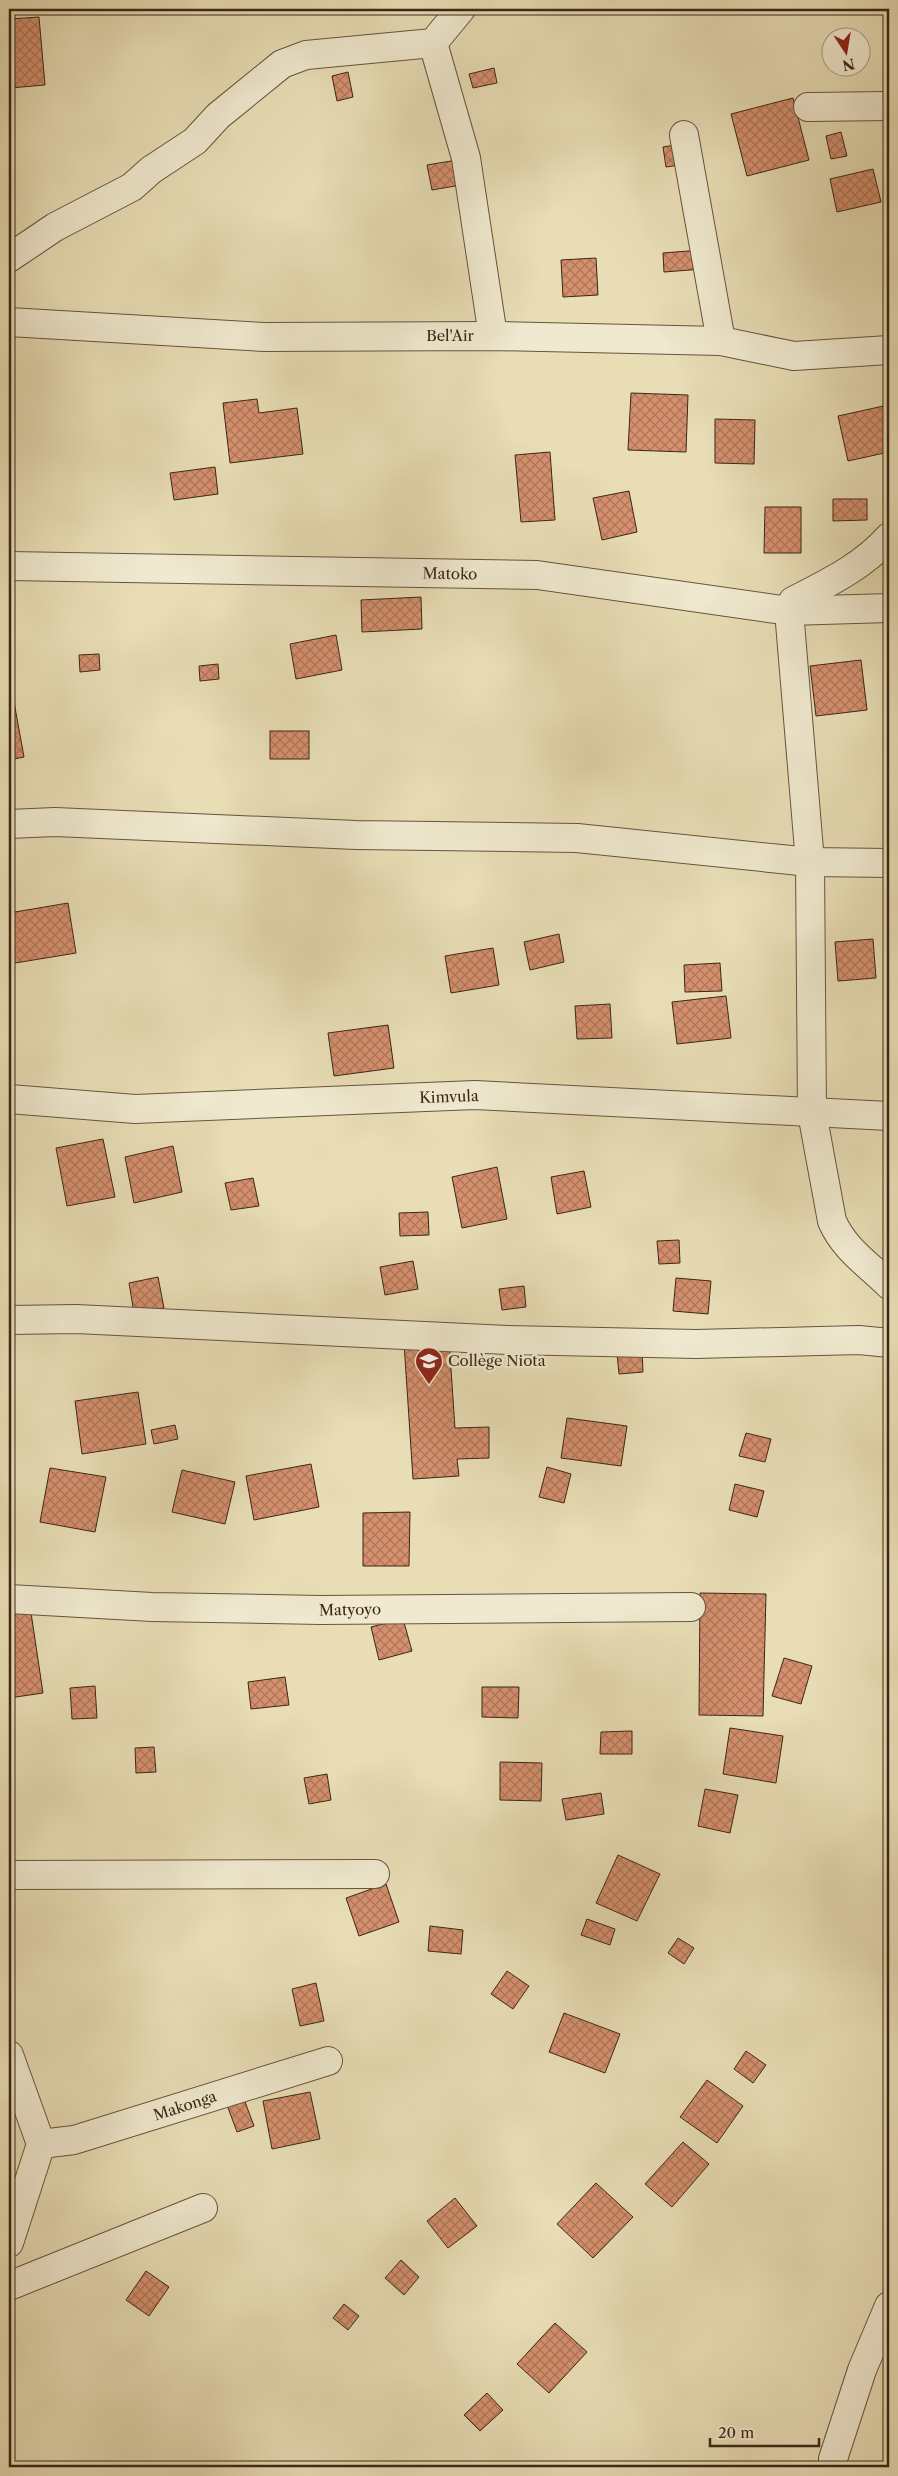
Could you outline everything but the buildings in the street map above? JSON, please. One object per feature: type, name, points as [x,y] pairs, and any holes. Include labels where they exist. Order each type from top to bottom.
[{"type":"street","points":[[9,258],[55,227],[132,187],[150,170],[195,141],[218,116],[282,64],[306,55],[433,42],[461,9]]},
{"type":"street","points":[[433,42],[466,158],[493,336]]},
{"type":"street","points":[[808,107],[889,106]]},
{"type":"street","points":[[684,135],[721,341]]},
{"type":"street","name":"Bel'Air","points":[[9,322],[264,337],[493,336],[721,341],[794,356],[889,350]]},
{"type":"street","points":[[889,538],[872,556],[838,578],[793,601],[789,611],[810,862],[812,1113],[835,1228],[847,1248],[889,1285]]},
{"type":"street","name":"Matoko","points":[[9,566],[537,575],[789,611],[889,608]]},
{"type":"street","points":[[9,824],[55,822],[356,836],[577,838],[810,862],[889,863]]},
{"type":"street","name":"Kimvula","points":[[9,1099],[135,1109],[475,1095],[889,1116]]},
{"type":"street","points":[[9,1320],[76,1319],[507,1340],[696,1344],[859,1340],[889,1343]]},
{"type":"street","name":"Matyoyo","points":[[9,1599],[152,1607],[321,1610],[691,1607]]},
{"type":"street","points":[[9,1875],[376,1874]]},
{"type":"street","points":[[9,2055],[19,2112],[41,2144],[9,2243]]},
{"type":"street","name":"Makonga","points":[[41,2144],[74,2140],[328,2061]]},
{"type":"street","points":[[9,2286],[203,2208]]},
{"type":"street","points":[[833,2467],[856,2386],[889,2306]]},
{"type":"place","name":"Collège Niota","points":[[429,1385]]}]
